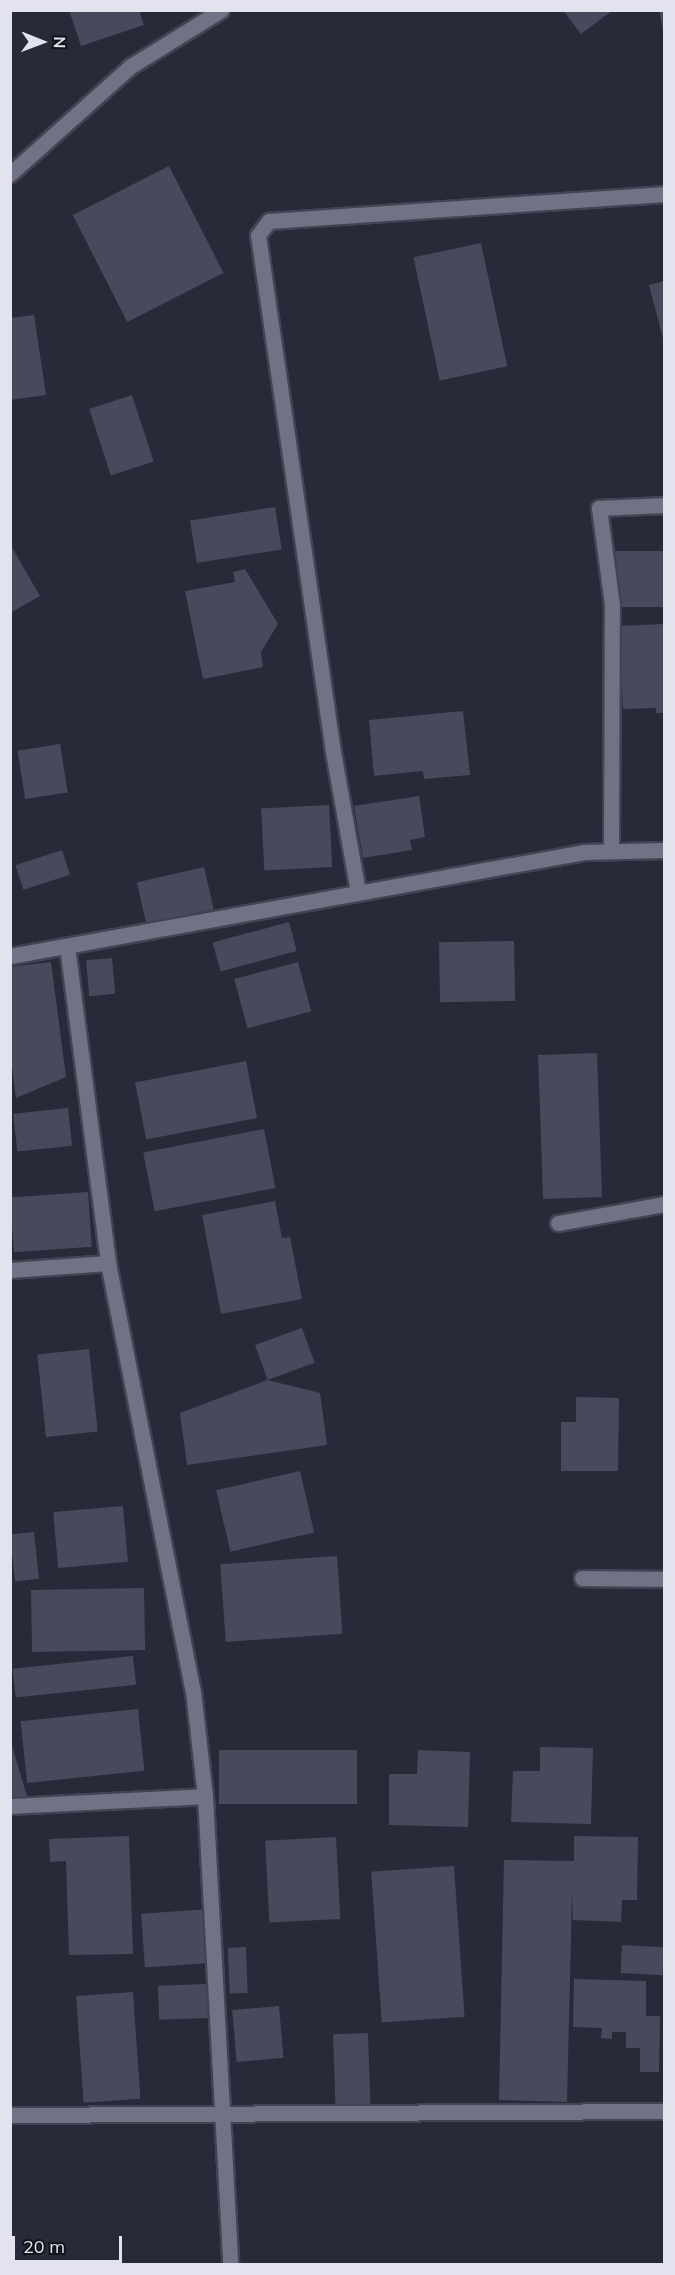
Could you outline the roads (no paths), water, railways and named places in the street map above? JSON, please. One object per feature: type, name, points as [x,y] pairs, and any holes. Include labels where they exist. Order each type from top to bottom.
[{"type":"street","points":[[10,174],[131,66],[221,10]]},
{"type":"street","points":[[358,892],[331,741],[258,235],[269,221],[664,194]]},
{"type":"street","points":[[611,851],[612,605],[598,508],[664,505]]},
{"type":"street","points":[[10,956],[584,852],[664,850]]},
{"type":"street","points":[[67,946],[108,1263],[191,1680],[205,1796],[224,2115],[230,2265]]},
{"type":"street","points":[[558,1223],[664,1204]]},
{"type":"street","points":[[10,1270],[108,1263]]},
{"type":"street","points":[[582,1578],[664,1579]]},
{"type":"street","points":[[10,1806],[205,1796]]},
{"type":"street","points":[[10,2115],[664,2111]]}]
